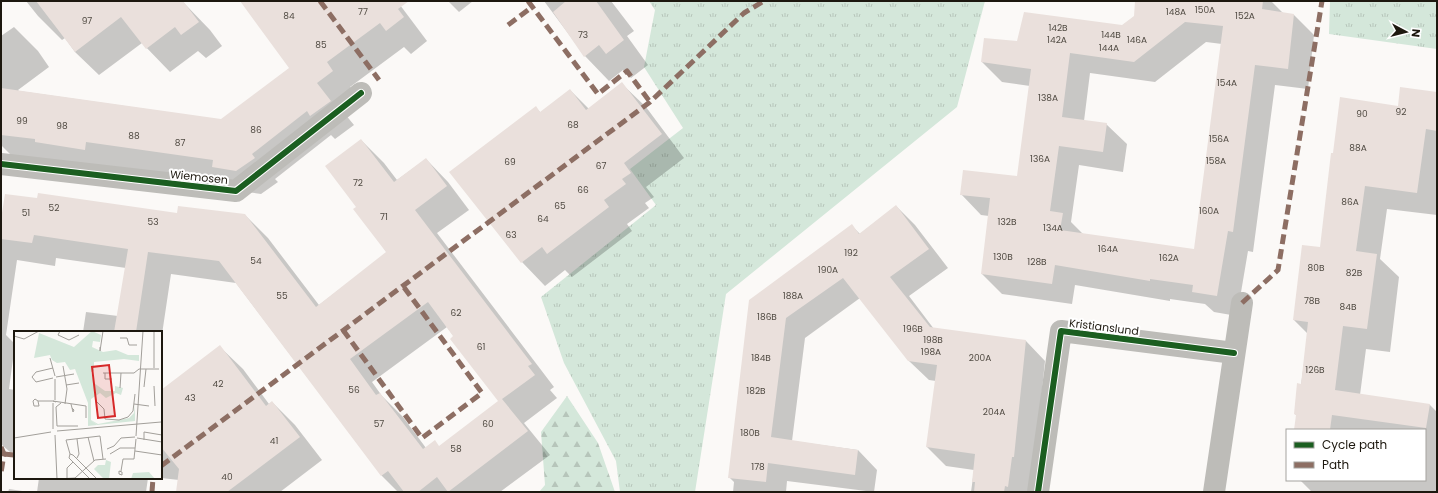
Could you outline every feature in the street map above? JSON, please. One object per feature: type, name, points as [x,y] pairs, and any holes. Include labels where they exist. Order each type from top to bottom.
[{"type":"street","name":"Wiemosen","points":[[1,164],[236,191],[361,93]]},
{"type":"street","points":[[1214,492],[1242,303]]},
{"type":"street","name":"Kristianslund","points":[[1038,492],[1060,331],[1234,353]]},
{"type":"green space","points":[[649,1],[985,1],[957,107],[726,294],[695,492],[620,492],[616,461],[564,363],[541,297],[656,205],[630,169],[683,128],[644,67],[655,10]]},
{"type":"green space","points":[[1330,1],[1437,1],[1437,49],[1329,34]]},
{"type":"green space","points":[[567,396],[598,443],[615,492],[539,492],[545,485],[541,432]]},
{"type":"building","points":[[36,1],[183,1],[199,22],[181,35],[175,27],[146,49],[121,17],[75,52]]},
{"type":"building","points":[[240,1],[409,1],[398,9],[404,17],[386,31],[380,23],[327,62],[333,71],[317,83],[331,101],[310,116],[307,111],[252,154],[255,158],[236,171],[212,167],[213,160],[86,142],[85,150],[35,142],[35,139],[1,135],[1,88],[221,119],[289,68]]},
{"type":"building","points":[[566,1],[596,1],[624,40],[606,54],[599,45],[584,57],[553,12]]},
{"type":"building","points":[[1135,1],[1263,1],[1262,9],[1294,14],[1288,69],[1255,65],[1233,232],[1228,231],[1217,296],[1192,292],[1193,285],[1150,279],[1150,281],[1055,265],[1052,284],[981,274],[990,198],[960,195],[963,170],[1017,176],[1031,69],[981,62],[984,38],[1017,41],[1024,12],[1122,25],[1134,16]],"holes":[[[1185,22],[1223,26],[1194,249],[1060,230],[1063,213],[1050,211],[1059,146],[1103,152],[1107,123],[1062,117],[1070,53],[1134,62]]]},
{"type":"building","points":[[622,82],[662,134],[624,163],[631,173],[622,179],[626,184],[604,200],[609,207],[547,254],[542,247],[521,263],[449,172],[536,106],[540,112],[570,89],[586,110]]},
{"type":"building","points":[[1400,87],[1437,92],[1437,131],[1426,129],[1417,193],[1365,186],[1356,251],[1377,254],[1367,329],[1343,326],[1335,390],[1430,404],[1426,428],[1332,415],[1330,429],[1294,429],[1297,383],[1301,384],[1308,322],[1293,320],[1302,245],[1320,247],[1331,153],[1333,153],[1340,97],[1398,106]]},
{"type":"building","points":[[361,139],[394,182],[426,158],[447,186],[415,210],[532,364],[528,366],[535,375],[502,399],[528,431],[448,492],[437,477],[418,492],[404,492],[388,471],[381,476],[219,261],[148,252],[136,331],[114,331],[128,249],[34,235],[32,243],[1,239],[1,219],[5,194],[37,198],[38,193],[177,213],[178,206],[245,214],[316,307],[386,252],[353,209],[356,207],[325,166]],"holes":[[[428,302],[453,336],[450,339],[498,401],[439,446],[435,440],[423,449],[380,393],[376,395],[350,359]]]},
{"type":"building","points":[[896,205],[929,249],[890,277],[930,327],[1026,340],[1014,457],[1012,457],[1008,487],[1005,486],[1004,492],[974,492],[975,482],[972,482],[975,454],[926,447],[937,365],[908,361],[843,278],[786,318],[771,437],[858,450],[855,475],[768,463],[766,482],[728,478],[749,300],[852,224],[859,234]]},
{"type":"building","points":[[220,345],[266,406],[272,401],[300,437],[227,492],[176,492],[179,469],[162,448],[162,389]]},
{"type":"marked path","points":[[320,1],[379,80]]},
{"type":"marked path","points":[[528,1],[598,94],[627,71],[650,102]]},
{"type":"marked path","points":[[162,465],[650,102],[744,13],[764,1]]},
{"type":"marked path","points":[[1242,303],[1278,270],[1322,1]]},
{"type":"marked path","points":[[508,25],[532,7]]},
{"type":"marked path","points":[[343,330],[422,438],[482,393],[403,286]]},
{"type":"marked path","points":[[1,447],[4,454],[1,473]]},
{"type":"marked path","points":[[4,454],[14,455]]},
{"type":"marked path","points":[[152,492],[153,479]]},
{"type":"cycle path","points":[[1,164],[236,191],[361,93]]},
{"type":"cycle path","points":[[1038,492],[1061,331],[1234,353]]}]
